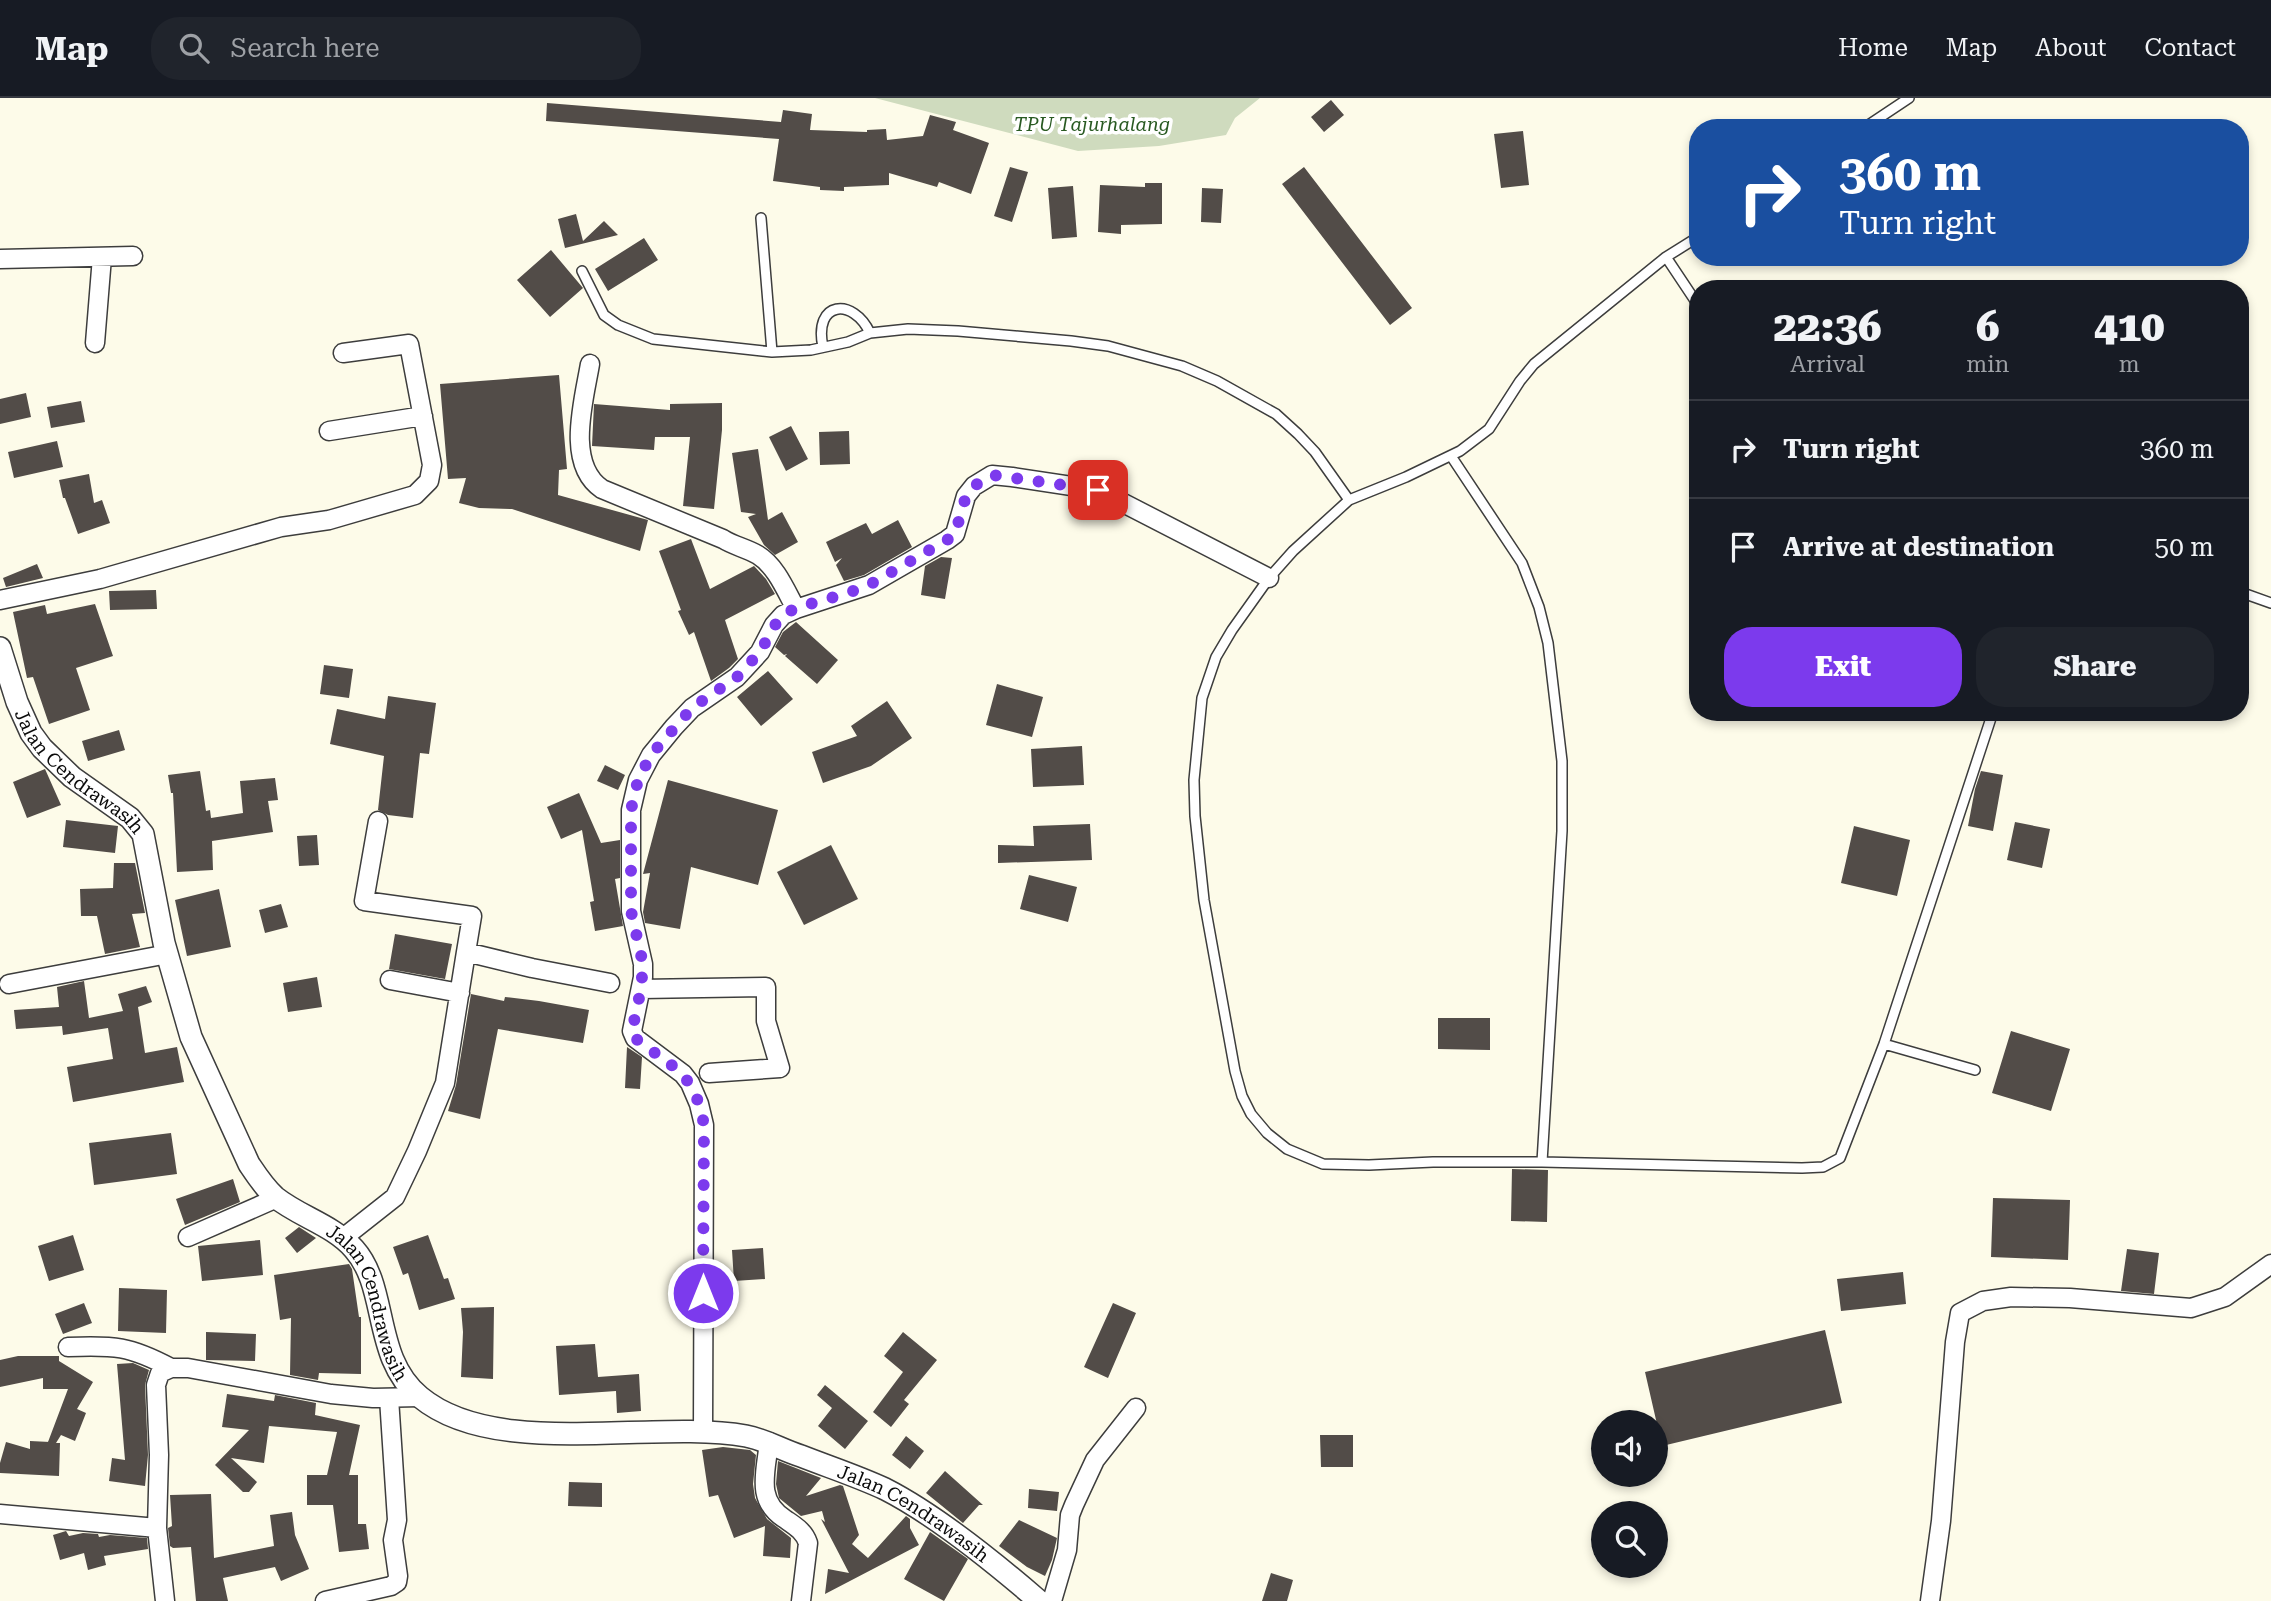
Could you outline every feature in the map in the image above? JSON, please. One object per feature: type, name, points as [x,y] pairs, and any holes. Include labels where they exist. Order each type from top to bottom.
[{"type":"street","points":[[0,259],[133,256]]},
{"type":"street","points":[[95,342],[103,257]]},
{"type":"street","points":[[0,600],[100,579],[281,527],[329,520],[415,495],[429,481],[432,465],[409,344],[343,353]]},
{"type":"street","points":[[590,364],[579,441],[583,467],[591,481],[602,489],[723,539],[734,547],[755,553],[772,567],[796,608]]},
{"type":"street","points":[[329,431],[423,416]]},
{"type":"street","points":[[703,1432],[704,1125],[695,1092],[683,1074],[635,1038],[632,1031],[643,964],[631,911],[631,810],[638,780],[651,755],[692,708],[737,677],[760,652],[783,615],[796,608],[869,585],[947,540],[955,534],[966,496],[974,486],[992,475],[1098,490],[1269,578]]},
{"type":"street","name":"Jalan Cendrawasih","points":[[0,648],[16,702],[41,748],[72,777],[130,818],[143,834],[168,954],[191,1037],[249,1164],[260,1182],[277,1198],[343,1238],[357,1251],[366,1268],[389,1351],[402,1377],[420,1397],[449,1415],[515,1432],[703,1432],[746,1436],[769,1442],[887,1490],[936,1520],[1039,1601]]},
{"type":"street","points":[[343,1238],[395,1198],[445,1083],[472,916],[363,901],[378,821]]},
{"type":"street","points":[[466,952],[610,983]]},
{"type":"street","points":[[9,984],[168,954]]},
{"type":"street","points":[[390,979],[460,993]]},
{"type":"street","points":[[641,989],[766,987],[766,1021],[780,1068],[709,1073]]},
{"type":"street","points":[[188,1237],[277,1198]]},
{"type":"street","points":[[1930,1601],[1941,1521],[1959,1313],[1983,1301],[2011,1297],[2070,1297],[2191,1308],[2225,1297],[2271,1264]]},
{"type":"street","points":[[68,1347],[109,1346],[143,1353],[171,1368],[199,1370],[331,1394],[420,1397]]},
{"type":"street","points":[[165,1601],[157,1528],[159,1466],[156,1385],[160,1373],[171,1368]]},
{"type":"street","points":[[326,1601],[397,1583],[393,1540],[397,1520],[389,1398]]},
{"type":"street","points":[[1052,1601],[1067,1550],[1073,1505],[1095,1460],[1136,1408]]},
{"type":"street","points":[[769,1442],[766,1498],[775,1513],[805,1534],[808,1543],[801,1601]]},
{"type":"street","points":[[0,1514],[157,1528]]},
{"type":"lane","points":[[1878,119],[1909,98]]},
{"type":"lane","points":[[761,218],[772,352]]},
{"type":"lane","points":[[1689,243],[1666,257],[1534,363],[1489,429],[1461,451],[1349,500],[1293,551],[1269,578],[1216,657],[1202,698],[1194,780],[1195,816],[1204,900],[1235,1071],[1242,1096],[1251,1114],[1267,1133],[1287,1149],[1323,1164],[1542,1162],[1802,1168],[1823,1167],[1840,1158],[1884,1044],[1990,721]]},
{"type":"lane","points":[[1666,257],[1689,292]]},
{"type":"lane","points":[[582,271],[604,315],[632,332],[653,340],[772,352],[823,347],[848,342],[870,333],[908,329],[1071,341],[1108,346],[1182,366],[1217,381],[1276,414],[1315,452],[1349,500]]},
{"type":"lane","points":[[823,347],[821,324],[832,311],[839,309],[856,315],[866,324],[870,333]]},
{"type":"lane","points":[[1451,456],[1522,564],[1539,607],[1548,643],[1562,761],[1562,831],[1542,1162]]},
{"type":"lane","points":[[2249,595],[2271,603]]},
{"type":"lane","points":[[1884,1044],[1975,1070]]},
{"type":"green space","name":"TPU Tajurhalang","points":[[875,98],[1260,98],[1235,118],[1226,135],[1159,146],[1078,151]]},
{"type":"building","points":[[1331,100],[1344,115],[1324,132],[1311,117]]},
{"type":"building","points":[[547,103],[781,122],[783,110],[812,114],[810,130],[867,132],[886,129],[887,140],[923,136],[930,115],[956,122],[953,130],[989,143],[971,194],[939,182],[937,187],[889,173],[889,185],[844,187],[844,191],[820,190],[820,187],[773,181],[779,139],[546,121]]},
{"type":"building","points":[[1523,131],[1529,185],[1501,188],[1494,134]]},
{"type":"building","points":[[1010,167],[1028,172],[1012,222],[994,216]]},
{"type":"building","points":[[1304,167],[1412,308],[1390,325],[1282,184]]},
{"type":"building","points":[[1145,183],[1162,183],[1162,224],[1121,225],[1121,234],[1098,232],[1100,185],[1145,187]]},
{"type":"building","points":[[1073,186],[1077,237],[1052,239],[1048,188]]},
{"type":"building","points":[[1202,188],[1223,189],[1221,223],[1201,222]]},
{"type":"building","points":[[576,214],[583,241],[604,221],[618,235],[565,248],[558,219]]},
{"type":"building","points":[[644,238],[658,260],[608,291],[595,269]]},
{"type":"building","points":[[551,250],[583,288],[550,317],[517,280]]},
{"type":"building","points":[[559,375],[567,469],[559,470],[558,495],[648,520],[640,551],[512,509],[479,508],[459,503],[466,478],[448,479],[440,384]]},
{"type":"building","points":[[26,393],[31,417],[0,424],[0,399]]},
{"type":"building","points":[[81,401],[85,422],[51,428],[47,407]]},
{"type":"building","points":[[722,403],[714,509],[683,506],[690,437],[655,437],[654,450],[592,446],[594,404],[670,410],[670,404]]},
{"type":"building","points":[[791,426],[808,459],[786,471],[769,437]]},
{"type":"building","points":[[849,431],[850,464],[820,465],[819,432]]},
{"type":"building","points":[[57,441],[63,467],[14,478],[8,452]]},
{"type":"building","points":[[758,449],[768,520],[782,512],[798,542],[775,555],[764,545],[748,517],[756,514],[741,512],[732,453]]},
{"type":"building","points":[[89,474],[94,503],[102,500],[110,523],[78,534],[63,498],[59,480]]},
{"type":"building","points":[[898,520],[912,547],[864,575],[844,581],[836,565],[842,558],[835,562],[826,542],[866,523],[872,534]]},
{"type":"building","points":[[691,539],[710,589],[754,566],[775,594],[725,620],[738,659],[711,681],[694,632],[689,635],[678,611],[681,610],[659,551]]},
{"type":"building","points":[[941,557],[952,558],[945,599],[921,595],[925,566]]},
{"type":"building","points":[[37,564],[43,578],[6,587],[3,578]]},
{"type":"building","points":[[156,590],[157,609],[110,610],[109,591]]},
{"type":"building","points":[[95,604],[113,656],[76,668],[90,710],[49,724],[33,677],[27,678],[13,612],[45,605],[47,614]]},
{"type":"building","points":[[796,622],[838,660],[817,684],[785,656],[787,654],[784,655],[775,647],[783,632]]},
{"type":"building","points":[[324,665],[353,669],[349,698],[320,694]]},
{"type":"building","points":[[768,671],[793,699],[761,726],[737,697]]},
{"type":"building","points":[[997,684],[1043,697],[1032,737],[986,725]]},
{"type":"building","points":[[388,696],[436,703],[429,754],[420,753],[413,818],[388,815],[378,810],[384,756],[330,744],[337,709],[385,719]]},
{"type":"building","points":[[887,701],[912,738],[871,766],[823,783],[812,752],[857,736],[851,726]]},
{"type":"building","points":[[119,730],[125,750],[88,761],[82,741]]},
{"type":"building","points":[[1082,746],[1084,785],[1033,787],[1031,749]]},
{"type":"building","points":[[605,765],[625,775],[618,790],[597,781]]},
{"type":"building","points":[[45,769],[61,805],[27,818],[13,782]]},
{"type":"building","points":[[200,771],[206,811],[210,810],[211,818],[243,813],[240,781],[275,778],[278,800],[268,801],[273,832],[212,841],[213,870],[177,872],[173,793],[168,775]]},
{"type":"building","points":[[1981,771],[2003,775],[1993,831],[1968,826]]},
{"type":"building","points":[[668,780],[778,810],[758,885],[691,867],[680,929],[645,923],[643,912],[650,873],[643,874]]},
{"type":"building","points":[[579,793],[601,843],[620,840],[620,878],[615,879],[623,926],[595,931],[590,902],[594,901],[582,830],[561,839],[547,807]]},
{"type":"building","points":[[66,820],[118,826],[115,853],[63,847]]},
{"type":"building","points":[[2015,822],[2050,829],[2042,868],[2007,860]]},
{"type":"building","points":[[1090,824],[1092,860],[998,863],[998,845],[1034,846],[1033,826]]},
{"type":"building","points":[[1854,826],[1910,840],[1897,896],[1841,883]]},
{"type":"building","points":[[317,835],[319,865],[299,866],[297,836]]},
{"type":"building","points":[[831,845],[858,899],[804,925],[777,872]]},
{"type":"building","points":[[114,863],[135,863],[145,913],[132,914],[140,947],[105,954],[97,916],[81,916],[80,889],[113,888]]},
{"type":"building","points":[[1029,875],[1077,887],[1068,922],[1020,909]]},
{"type":"building","points":[[219,889],[231,947],[187,956],[175,900]]},
{"type":"building","points":[[281,904],[288,927],[265,933],[259,910]]},
{"type":"building","points":[[395,934],[452,944],[445,979],[389,969]]},
{"type":"building","points":[[317,977],[322,1007],[288,1012],[283,983]]},
{"type":"building","points":[[84,981],[89,1018],[123,1011],[118,994],[146,986],[152,1002],[138,1007],[145,1053],[177,1047],[184,1082],[73,1102],[67,1067],[113,1059],[108,1028],[63,1035],[62,1026],[16,1029],[14,1010],[59,1007],[57,987]]},
{"type":"building","points":[[471,994],[504,1001],[505,997],[589,1010],[583,1043],[498,1029],[480,1119],[448,1111],[456,1085]]},
{"type":"building","points":[[1438,1018],[1490,1018],[1490,1050],[1438,1049]]},
{"type":"building","points":[[2011,1031],[2070,1049],[2051,1111],[1992,1093]]},
{"type":"building","points":[[627,1047],[642,1057],[640,1089],[625,1088]]},
{"type":"building","points":[[171,1133],[177,1174],[94,1185],[89,1143]]},
{"type":"building","points":[[1512,1169],[1548,1170],[1547,1222],[1511,1221]]},
{"type":"building","points":[[233,1179],[240,1202],[185,1225],[176,1199]]},
{"type":"building","points":[[1993,1198],[2070,1200],[2068,1260],[1991,1257]]},
{"type":"building","points":[[299,1227],[316,1238],[297,1253],[285,1238]]},
{"type":"building","points":[[73,1235],[84,1270],[49,1281],[38,1246]]},
{"type":"building","points":[[428,1235],[444,1279],[448,1278],[455,1299],[419,1310],[408,1273],[403,1275],[393,1247]]},
{"type":"building","points":[[260,1240],[263,1275],[202,1281],[198,1246]]},
{"type":"building","points":[[763,1248],[765,1279],[734,1281],[732,1250]]},
{"type":"building","points":[[2127,1249],[2159,1253],[2154,1294],[2121,1291]]},
{"type":"building","points":[[349,1264],[361,1317],[361,1374],[319,1373],[318,1380],[290,1375],[291,1318],[280,1320],[274,1275]]},
{"type":"building","points":[[1903,1272],[1906,1304],[1841,1311],[1837,1279]]},
{"type":"building","points":[[119,1288],[167,1290],[166,1333],[118,1331]]},
{"type":"building","points":[[84,1303],[92,1323],[63,1334],[55,1314]]},
{"type":"building","points":[[1113,1303],[1136,1313],[1108,1378],[1084,1367]]},
{"type":"building","points":[[494,1307],[493,1379],[461,1377],[461,1308]]},
{"type":"building","points":[[1825,1330],[1842,1403],[1668,1445],[1668,1410],[1654,1410],[1645,1372]]},
{"type":"building","points":[[206,1332],[256,1334],[255,1361],[206,1360]]},
{"type":"building","points":[[903,1332],[937,1360],[904,1400],[909,1404],[891,1427],[873,1412],[903,1372],[884,1356]]},
{"type":"building","points":[[595,1344],[598,1377],[639,1374],[641,1411],[617,1413],[616,1391],[559,1395],[556,1346]]},
{"type":"building","points":[[18,1356],[59,1356],[59,1361],[93,1382],[77,1409],[86,1413],[75,1441],[61,1435],[56,1443],[60,1443],[59,1476],[0,1473],[6,1442],[30,1449],[30,1441],[48,1442],[68,1389],[43,1389],[43,1378],[0,1387],[0,1360]]},
{"type":"building","points":[[133,1363],[149,1370],[145,1385],[148,1455],[145,1486],[109,1481],[112,1458],[125,1460],[117,1364]]},
{"type":"building","points":[[825,1385],[868,1421],[845,1449],[818,1426],[832,1408],[817,1395]]},
{"type":"building","points":[[227,1394],[274,1401],[275,1395],[316,1403],[315,1415],[360,1425],[349,1475],[358,1475],[358,1524],[366,1524],[369,1549],[339,1552],[333,1505],[307,1505],[307,1475],[327,1475],[337,1432],[269,1426],[264,1463],[231,1458],[257,1482],[249,1492],[243,1492],[215,1465],[249,1430],[222,1427]]},
{"type":"building","points":[[1320,1435],[1353,1435],[1353,1467],[1321,1467]]},
{"type":"building","points":[[906,1436],[924,1451],[910,1469],[892,1455]]},
{"type":"building","points":[[723,1447],[750,1450],[756,1455],[753,1484],[755,1498],[767,1519],[791,1538],[790,1558],[763,1556],[765,1526],[734,1538],[718,1495],[709,1497],[702,1450]]},
{"type":"building","points":[[778,1461],[821,1478],[806,1496],[843,1486],[859,1535],[852,1544],[868,1558],[906,1516],[910,1519],[910,1528],[919,1545],[825,1594],[828,1569],[849,1573],[821,1519],[825,1522],[822,1511],[801,1516],[779,1498],[776,1484]]},
{"type":"building","points":[[945,1471],[983,1505],[979,1505],[963,1523],[926,1493]]},
{"type":"building","points":[[569,1482],[602,1483],[602,1507],[568,1506]]},
{"type":"building","points":[[1029,1489],[1059,1492],[1057,1511],[1028,1508]]},
{"type":"building","points":[[211,1494],[214,1558],[274,1546],[270,1515],[292,1512],[295,1535],[309,1569],[281,1581],[275,1567],[223,1578],[228,1601],[196,1601],[191,1547],[170,1546],[170,1495]]},
{"type":"building","points":[[1019,1520],[1057,1538],[1045,1576],[1027,1567],[999,1546]]},
{"type":"building","points":[[66,1531],[69,1536],[83,1533],[98,1534],[99,1537],[110,1535],[147,1538],[148,1549],[104,1556],[106,1565],[88,1570],[84,1553],[60,1560],[53,1535]]},
{"type":"building","points":[[930,1532],[968,1559],[944,1601],[904,1579]]},
{"type":"building","points":[[1271,1573],[1293,1580],[1287,1601],[1262,1601]]},
{"type":"route","points":[[703,1293],[704,1125],[699,1104],[695,1092],[683,1074],[635,1038],[631,1027],[643,977],[643,964],[631,911],[631,810],[638,780],[651,755],[674,727],[692,708],[737,677],[760,652],[783,615],[796,608],[869,585],[947,540],[955,534],[966,496],[974,486],[992,475],[1098,490]]}]
